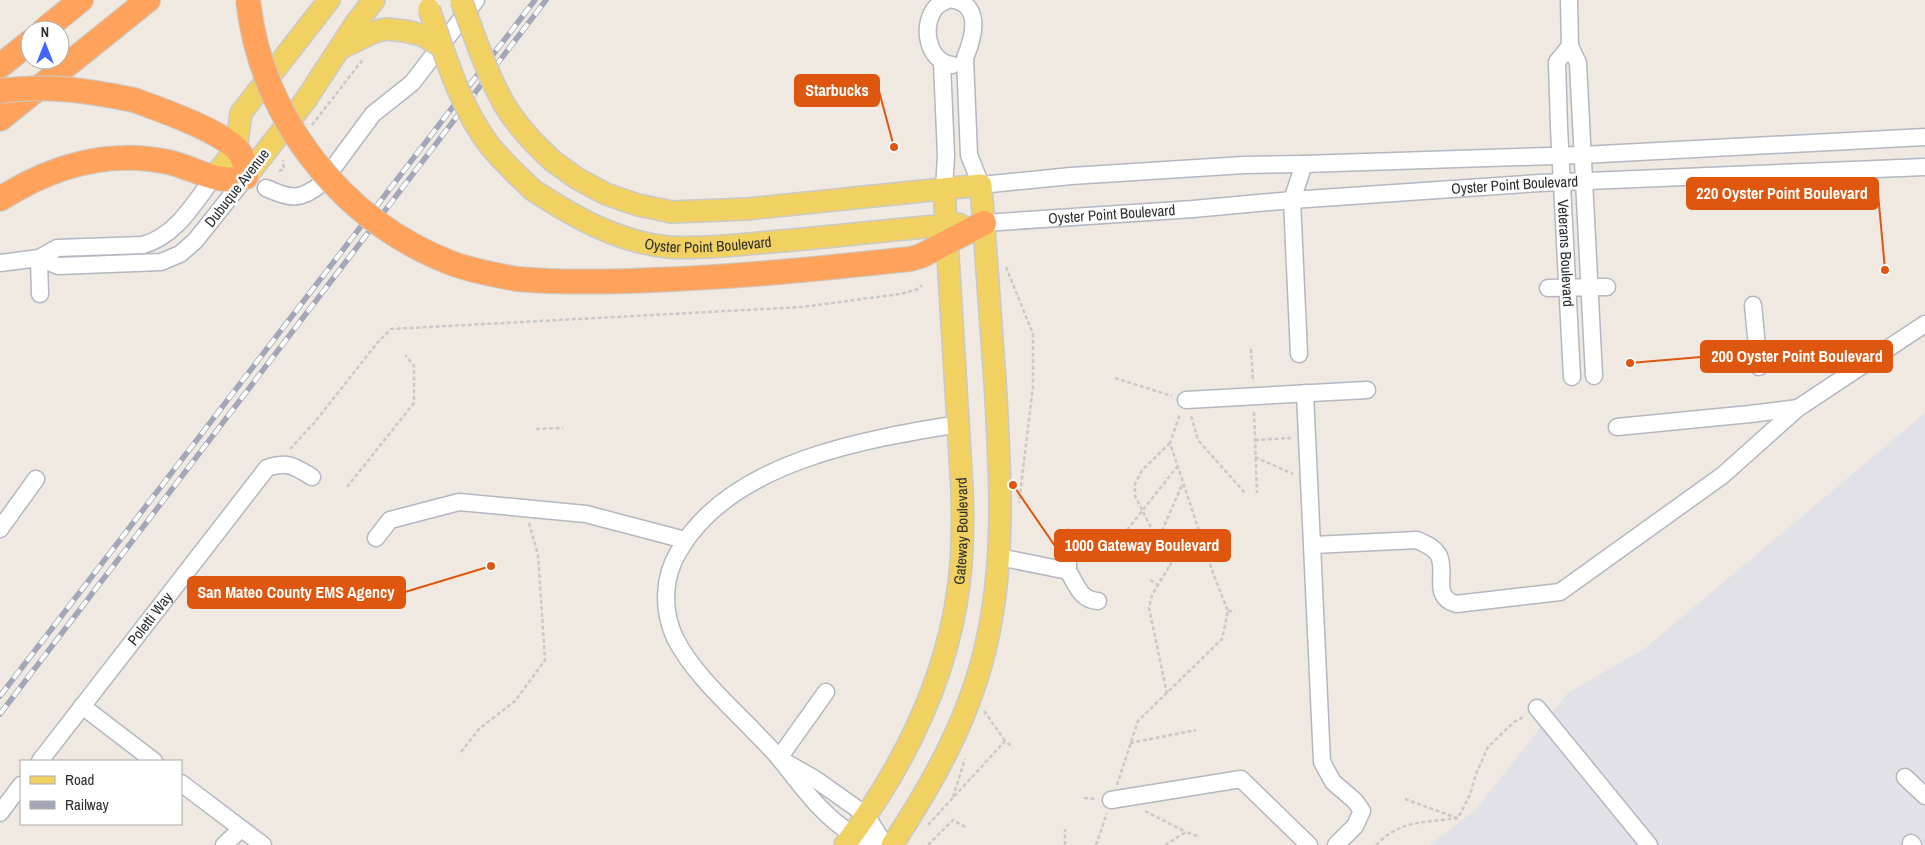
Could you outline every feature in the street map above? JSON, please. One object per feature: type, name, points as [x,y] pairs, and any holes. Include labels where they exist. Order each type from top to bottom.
[{"type":"highway","points":[[57,20],[82,0]]},
{"type":"highway","points":[[0,119],[148,0]]},
{"type":"highway","points":[[248,0],[254,38],[263,68],[276,98],[306,152],[325,176],[370,216],[394,234],[451,263],[517,279],[548,282],[614,282],[776,273],[910,259],[921,256],[947,233],[984,223]]},
{"type":"highway","points":[[0,66],[20,50]]},
{"type":"highway","points":[[0,90],[40,88],[74,90],[134,100],[190,122],[236,148],[256,183]]},
{"type":"highway","points":[[0,199],[28,182],[56,170],[87,161],[114,158],[168,162],[214,177],[256,183]]},
{"type":"main road","name":"Dubuque Avenue","points":[[214,177],[236,148],[241,113],[329,0]]},
{"type":"main road","name":"Dubuque Avenue","points":[[256,183],[305,101],[356,23],[374,0]]},
{"type":"main road","name":"Oyster Point Boulevard","points":[[461,0],[493,82],[504,104],[534,143],[554,162],[578,179],[606,194],[638,205],[672,212],[746,209],[981,186]]},
{"type":"main road","name":"Oyster Point Boulevard","points":[[427,4],[442,47],[475,123],[490,145],[502,160],[533,190],[562,210],[593,226],[629,239],[667,246],[749,244],[947,233]]},
{"type":"main road","points":[[341,48],[374,32],[386,29],[422,35],[442,47]]},
{"type":"main road","points":[[892,845],[920,802],[950,747],[972,694],[987,642],[1000,556],[1000,473],[981,186]]},
{"type":"main road","name":"Gateway Boulevard","points":[[848,840],[892,775],[915,731],[936,682],[950,634],[959,585],[963,538],[959,424],[944,189]]},
{"type":"street","points":[[256,183],[284,197],[300,196],[312,192],[322,183],[374,114],[412,83],[476,0]]},
{"type":"street","points":[[936,2],[930,18],[928,32],[930,47],[936,58],[942,63],[951,65],[959,63],[965,58],[971,45],[973,20],[970,8],[960,1],[954,0]]},
{"type":"street","name":"Veterans Boulevard","points":[[1569,0],[1570,46],[1578,63],[1594,376]]},
{"type":"street","name":"Veterans Boulevard","points":[[1570,46],[1557,62],[1572,377]]},
{"type":"street","points":[[965,58],[970,155],[981,186]]},
{"type":"street","points":[[942,63],[946,156],[944,189]]},
{"type":"street","name":"Oyster Point Boulevard","points":[[981,186],[1072,176],[1234,165],[1561,156],[1925,137]]},
{"type":"street","points":[[1298,354],[1292,200],[1304,164]]},
{"type":"street","name":"Oyster Point Boulevard","points":[[984,223],[1193,209],[1292,200],[1563,183],[1925,167]]},
{"type":"street","name":"Dubuque Avenue","points":[[0,263],[38,258],[57,248],[142,245],[156,241],[177,225],[214,177]]},
{"type":"street","name":"Dubuque Avenue","points":[[38,258],[58,266],[161,262],[180,254],[256,183]]},
{"type":"street","points":[[38,258],[40,294]]},
{"type":"street","points":[[1548,288],[1607,287]]},
{"type":"street","points":[[1753,305],[1759,367]]},
{"type":"street","points":[[1313,545],[1417,540],[1430,546],[1439,556],[1441,591],[1445,599],[1456,604],[1555,594],[1630,543],[1723,475],[1798,408],[1925,324]]},
{"type":"street","points":[[1186,400],[1367,390]]},
{"type":"street","points":[[1305,393],[1322,762],[1333,782],[1355,801],[1362,811],[1355,826],[1336,845]]},
{"type":"street","points":[[1616,427],[1798,408]]},
{"type":"street","points":[[876,845],[848,840],[836,823],[802,788],[779,758],[716,692],[689,660],[675,637],[667,613],[666,588],[672,563],[685,540],[702,520],[723,501],[766,475],[804,458],[847,445],[959,424]]},
{"type":"street","points":[[279,464],[292,465],[312,477]]},
{"type":"street","name":"Poletti Way","points":[[41,760],[257,479],[267,468],[279,464]]},
{"type":"street","points":[[0,529],[36,479]]},
{"type":"street","points":[[376,538],[385,515],[459,502],[586,514],[685,540]]},
{"type":"street","points":[[1068,538],[1068,571]]},
{"type":"street","points":[[1000,556],[1068,571],[1093,597]]},
{"type":"street","points":[[779,758],[826,692]]},
{"type":"street","points":[[82,706],[153,760]]},
{"type":"street","points":[[1537,708],[1649,845]]},
{"type":"street","points":[[779,758],[815,779],[866,815],[885,845]]},
{"type":"street","points":[[1905,777],[1925,796]]},
{"type":"street","points":[[1116,799],[1241,780],[1289,836],[1309,845]]},
{"type":"street","points":[[182,784],[262,845]]},
{"type":"street","points":[[0,813],[20,786]]},
{"type":"street","points":[[224,845],[242,829]]},
{"type":"path","points":[[310,128],[357,65],[366,56]]},
{"type":"path","points":[[279,171],[284,169],[282,163],[284,158]]},
{"type":"path","points":[[1005,264],[1033,334],[1033,386],[1019,504]]},
{"type":"path","points":[[279,464],[378,342],[391,329],[802,307],[900,294],[918,289],[922,285]]},
{"type":"path","points":[[1251,349],[1257,493]]},
{"type":"path","points":[[347,487],[414,402],[414,366],[406,355]]},
{"type":"path","points":[[1115,378],[1186,400]]},
{"type":"path","points":[[1170,565],[1158,538],[1135,496],[1134,484],[1142,470],[1170,443],[1186,400]]},
{"type":"path","points":[[1186,400],[1198,440],[1245,493]]},
{"type":"path","points":[[536,429],[563,428]]},
{"type":"path","points":[[1255,440],[1294,438]]},
{"type":"path","points":[[1096,845],[1116,799],[1130,743],[1138,722],[1222,639],[1228,611],[1170,443]]},
{"type":"path","points":[[1256,457],[1296,476]]},
{"type":"path","points":[[1127,530],[1177,467]]},
{"type":"path","points":[[1154,549],[1183,483]]},
{"type":"path","points":[[461,752],[479,729],[515,701],[545,660],[538,555],[528,525],[530,509]]},
{"type":"path","points":[[1166,694],[1149,608],[1152,595],[1170,565],[1199,530]]},
{"type":"path","points":[[1150,580],[1158,586]]},
{"type":"path","points":[[1228,611],[1236,611]]},
{"type":"path","points":[[979,704],[1005,741],[1013,747]]},
{"type":"path","points":[[1458,818],[1470,795],[1476,774],[1488,747],[1514,722],[1537,708]]},
{"type":"path","points":[[1130,743],[1196,730]]},
{"type":"path","points":[[924,830],[1005,741]]},
{"type":"path","points":[[1116,799],[1200,837]]},
{"type":"path","points":[[1405,799],[1458,818]]},
{"type":"path","points":[[1376,845],[1398,828],[1417,822],[1458,818]]},
{"type":"path","points":[[928,845],[953,820],[967,828]]},
{"type":"path","points":[[1065,829],[1065,845]]},
{"type":"path","points":[[1165,845],[1186,832]]},
{"type":"shaded area","points":[[1925,413],[1925,845],[1430,845],[1476,809],[1568,693],[1644,649]]},
{"type":"railway","points":[[0,696],[535,0]]},
{"type":"railway","points":[[0,714],[546,0]]},
{"type":"place","name":"Starbucks","points":[[894,147]]},
{"type":"place","name":"220 Oyster Point Boulevard","points":[[1885,270]]},
{"type":"place","name":"200 Oyster Point Boulevard","points":[[1630,363]]},
{"type":"place","name":"1000 Gateway Boulevard","points":[[1013,485]]},
{"type":"place","name":"San Mateo County EMS Agency","points":[[491,566]]}]
